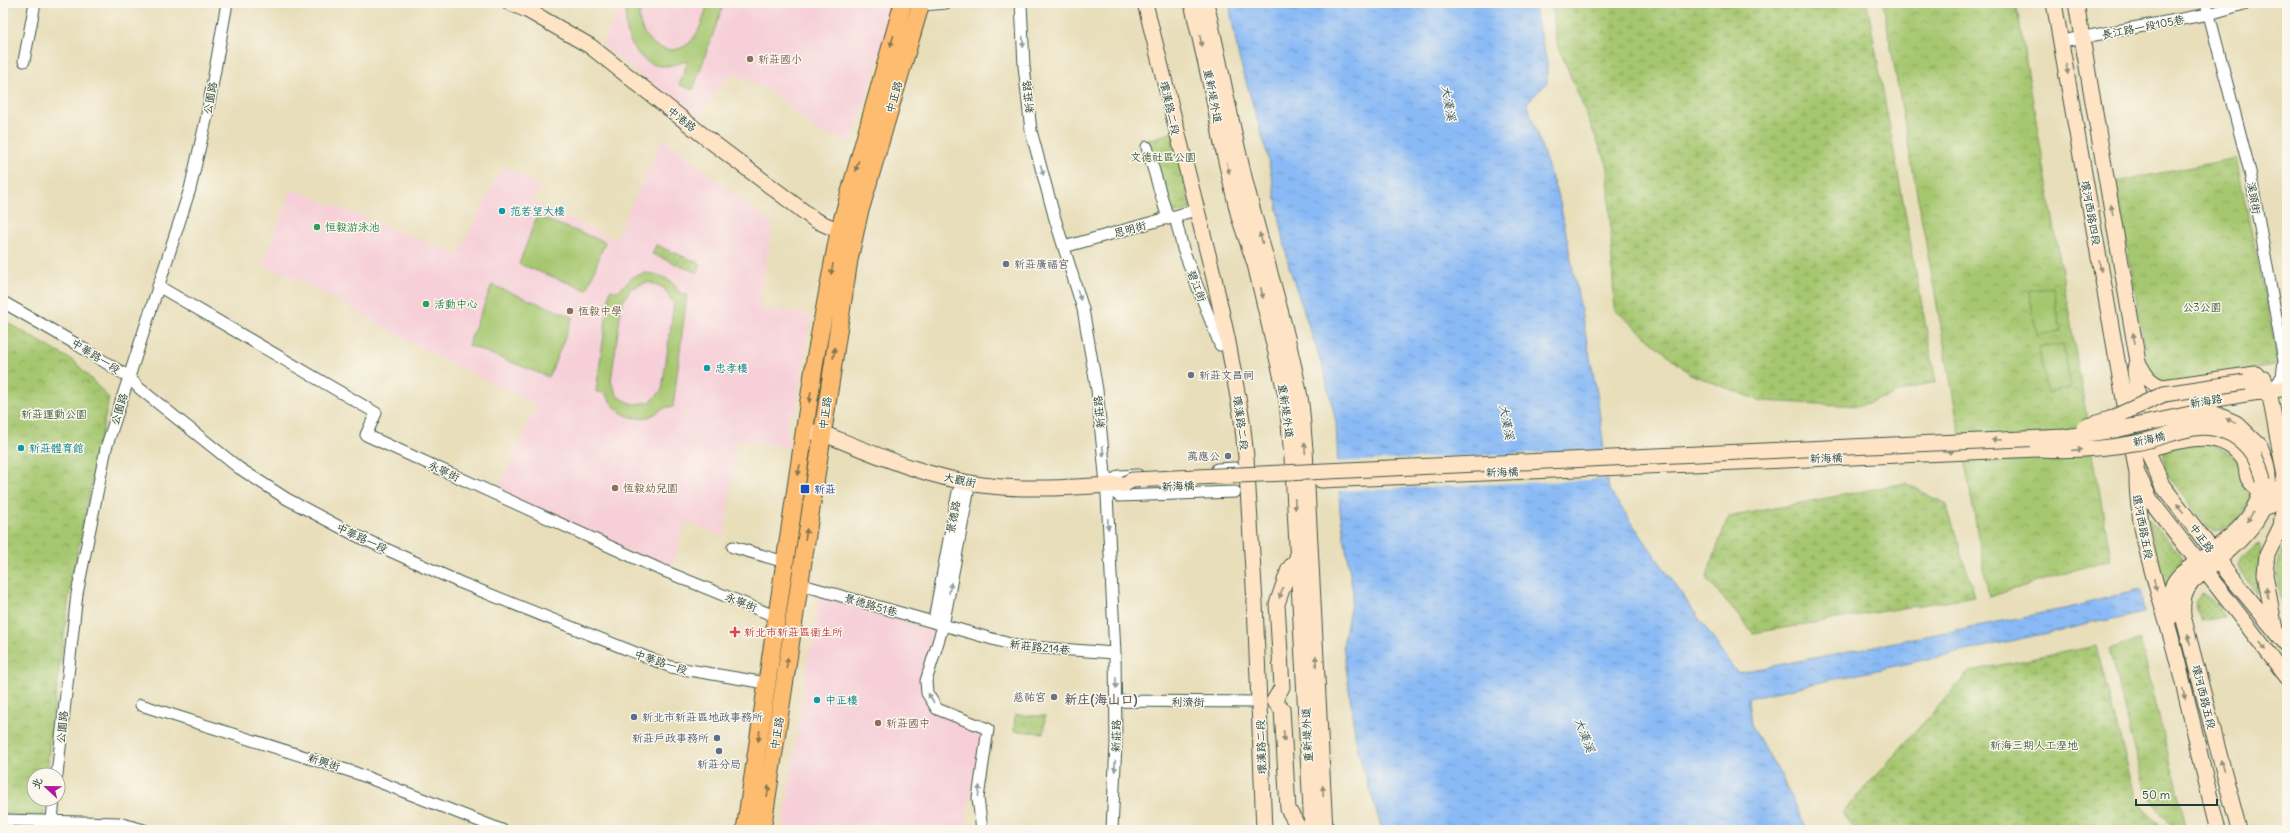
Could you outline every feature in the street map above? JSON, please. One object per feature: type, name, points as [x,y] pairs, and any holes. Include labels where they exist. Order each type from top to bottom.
[{"type":"main road","name":"中正路","points":[[745,830],[805,431],[846,232],[903,3]]},
{"type":"main road","name":"中正路","points":[[762,830],[822,433],[846,232],[921,4]]},
{"type":"street","points":[[24,61],[35,3]]},
{"type":"street","name":"公園路","points":[[58,767],[77,594],[106,448],[190,189],[206,120],[227,3]]},
{"type":"street","name":"中港路","points":[[510,3],[527,10],[590,46],[704,136],[809,215],[846,232]]},
{"type":"street","points":[[921,4],[946,3]]},
{"type":"street","name":"新莊路","points":[[1021,3],[1024,66],[1031,131],[1064,247],[1084,309],[1097,390],[1106,485],[1115,653],[1116,713],[1112,830]]},
{"type":"street","name":"環漢路二段","points":[[1145,3],[1228,342],[1246,457],[1267,701],[1264,830]]},
{"type":"street","name":"重新堤外道","points":[[1192,3],[1214,95],[1227,166],[1239,217],[1255,264],[1287,400],[1293,470],[1312,830]]},
{"type":"street","name":"重新堤外道","points":[[1206,3],[1251,204],[1268,260],[1300,398],[1305,448],[1325,830]]},
{"type":"street","name":"環河西路四段","points":[[2054,3],[2133,420]]},
{"type":"street","name":"環河西路四段","points":[[2076,3],[2138,362],[2135,369],[2133,420]]},
{"type":"street","name":"溪頭街","points":[[2206,3],[2250,172],[2284,361],[2282,377],[2267,384]]},
{"type":"street","name":"長江路一段105巷","points":[[2062,41],[2209,14],[2247,3]]},
{"type":"street","name":"碧江街","points":[[1147,147],[1183,249],[1220,345],[1228,342]]},
{"type":"street","name":"思明街","points":[[1064,247],[1172,218],[1196,210]]},
{"type":"street","name":"永寧街","points":[[158,286],[376,413],[366,435],[657,568],[777,617]]},
{"type":"street","name":"中華路一段","points":[[3,302],[76,344],[129,377],[139,388],[239,468],[287,499],[355,535],[459,582],[671,667],[766,683]]},
{"type":"street","points":[[2138,362],[2146,378],[2153,384],[2163,387],[2254,372],[2267,384],[2285,476],[2286,496],[2281,526],[2267,555],[2265,574],[2276,631]]},
{"type":"street","points":[[2036,438],[2093,425],[2164,394],[2245,382],[2267,384]]},
{"type":"street","name":"新海路","points":[[2133,420],[2267,384],[2287,388]]},
{"type":"street","name":"新海橋","points":[[1125,484],[1132,480],[2036,438],[2090,434],[2201,413],[2218,415],[2236,423],[2260,446],[2268,460],[2271,472],[2271,494],[2267,510]]},
{"type":"street","name":"中正路","points":[[2133,420],[2162,485],[2263,619],[2276,631],[2287,645]]},
{"type":"street","name":"還河西路五段","points":[[2133,420],[2136,494],[2153,576],[2169,629]]},
{"type":"street","name":"新海橋","points":[[1125,484],[1134,488],[1931,453],[2038,449],[2071,450],[2136,443],[2184,430],[2206,427],[2233,434],[2248,446],[2260,466],[2262,486]]},
{"type":"street","name":"大觀街","points":[[805,431],[822,433],[913,468],[967,482],[1010,488],[1125,484]]},
{"type":"street","points":[[2147,449],[2190,438],[2208,438],[2224,443],[2238,452],[2245,462],[2248,480],[2262,486],[2254,510],[2245,523],[2215,555]]},
{"type":"street","name":"大觀街","points":[[1106,485],[1119,476],[1235,468]]},
{"type":"street","name":"中正路","points":[[2136,473],[2151,501],[2287,677]]},
{"type":"street","points":[[2169,629],[2169,595],[2173,583],[2184,572],[2201,566],[2260,524],[2267,510],[2281,494],[2285,476]]},
{"type":"street","name":"景德路","points":[[967,482],[968,493],[943,626],[926,680],[927,693],[937,709],[988,729],[978,798],[982,830]]},
{"type":"street","points":[[1106,485],[1119,496],[1235,492]]},
{"type":"street","points":[[733,547],[785,562]]},
{"type":"street","points":[[1298,558],[1289,569],[1277,604],[1282,687],[1267,701],[1282,710],[1288,809],[1300,830]]},
{"type":"street","name":"環河西路五段","points":[[2201,566],[2185,590],[2182,601],[2183,616],[2239,830]]},
{"type":"street","name":"景德路51巷","points":[[798,584],[943,626]]},
{"type":"street","name":"新莊路214巷","points":[[943,626],[1017,646],[1115,653]]},
{"type":"street","name":"環河西路五段","points":[[2169,629],[2218,830]]},
{"type":"street","name":"利濟街","points":[[1116,701],[1267,701]]},
{"type":"street","name":"新興街","points":[[141,705],[371,778],[502,830]]},
{"type":"street","points":[[51,826],[53,807]]},
{"type":"street","points":[[3,820],[51,826],[119,823],[144,830]]},
{"type":"shaded area","name":"新莊國小","points":[[622,3],[897,3],[852,143],[816,130],[769,90],[731,73],[697,119],[602,45]]},
{"type":"shaded area","name":"恆毅中學","points":[[663,138],[773,224],[758,308],[811,314],[796,412],[790,412],[787,429],[790,447],[738,440],[724,536],[685,522],[672,570],[497,492],[537,405],[421,348],[318,290],[262,264],[292,189],[458,254],[503,166],[541,186],[533,201],[615,240]]},
{"type":"shaded area","name":"新莊國中","points":[[820,596],[932,631],[922,679],[934,712],[981,735],[966,820],[971,830],[793,830],[783,827],[810,647],[813,647]]},
{"type":"green space","points":[[628,3],[642,3],[639,15],[641,26],[646,36],[654,44],[673,50],[683,47],[692,40],[698,32],[708,3],[724,3],[693,90],[679,85],[688,61],[661,66],[651,64],[643,59],[636,51],[631,42],[626,22]]},
{"type":"green space","points":[[1551,3],[1867,3],[1936,382],[1922,385],[1858,406],[1761,401],[1690,374],[1614,309],[1608,167],[1557,43]]},
{"type":"green space","points":[[1883,3],[2016,3],[2111,559],[1989,597]]},
{"type":"green space","name":"文德社區公園","points":[[1173,132],[1191,209],[1169,215],[1142,142]]},
{"type":"green space","name":"公3公園","points":[[2236,158],[2279,364],[2174,384],[2158,381],[2148,366],[2116,182]]},
{"type":"green space","points":[[537,216],[605,242],[587,290],[519,264]]},
{"type":"green space","points":[[656,245],[701,264],[698,273],[652,254]]},
{"type":"green space","points":[[645,273],[661,276],[670,281],[680,293],[687,294],[673,407],[664,408],[651,416],[643,418],[630,417],[624,414],[613,405],[605,393],[596,392],[610,290],[618,291],[634,276]],"holes":[[[648,282],[664,288],[674,304],[662,390],[650,402],[633,404],[618,397],[611,381],[622,303],[631,288]]]},
{"type":"green space","points":[[492,285],[573,317],[549,377],[468,345]]},
{"type":"green space","points":[[2053,287],[2061,331],[2037,335],[2029,291]]},
{"type":"green space","name":"新莊運動公園","points":[[3,320],[75,362],[109,398],[70,590],[50,737],[48,767],[26,767],[26,807],[44,807],[43,830],[3,830]]},
{"type":"green space","points":[[2063,344],[2071,388],[2047,393],[2039,348]]},
{"type":"green space","points":[[2213,443],[2241,459],[2251,489],[2248,503],[2239,516],[2227,527],[2214,532],[2209,530],[2168,476],[2163,452],[2175,446]]},
{"type":"green space","points":[[1905,483],[1946,504],[1975,596],[1753,633],[1706,578],[1728,517]]},
{"type":"green space","points":[[2148,518],[2182,556],[2183,566],[2164,593]]},
{"type":"green space","points":[[2287,541],[2287,602],[2281,603],[2277,571],[2280,556]]},
{"type":"green space","points":[[2259,544],[2261,545],[2257,593],[2238,568],[2240,560],[2248,550]]},
{"type":"green space","points":[[2201,594],[2208,597],[2217,606],[2224,617],[2201,621],[2195,602]]},
{"type":"green space","points":[[2140,639],[2187,830],[2172,830],[2171,825],[2146,793],[2109,649]]},
{"type":"green space","name":"新海三期人工溼地","points":[[2096,646],[2137,803],[2166,830],[1853,830],[1842,813],[1970,671]]},
{"type":"green space","points":[[1015,715],[1045,716],[1044,733],[1014,731]]},
{"type":"water","name":"大漢溪","points":[[1229,3],[1533,3],[1547,62],[1547,83],[1527,103],[1560,203],[1597,393],[1609,490],[1737,673],[2069,608],[2140,589],[2144,612],[1748,698],[1751,725],[1780,774],[1807,830],[1382,830],[1357,747],[1343,645],[1353,593],[1340,511],[1336,422],[1323,368],[1289,267],[1267,153],[1238,54]]},
{"type":"pier","points":[[1606,450],[1610,479],[1337,491],[1336,462]]},
{"type":"place","name":"新莊國小","points":[[750,59]]},
{"type":"place","name":"范若望大樓","points":[[502,211]]},
{"type":"place","name":"恒毅游泳池","points":[[317,227]]},
{"type":"place","name":"新莊廣福宮","points":[[1006,264]]},
{"type":"place","name":"活動中心","points":[[426,304]]},
{"type":"place","name":"恆毅中學","points":[[570,311]]},
{"type":"place","name":"忠孝樓","points":[[707,368]]},
{"type":"place","name":"新莊文昌祠","points":[[1191,375]]},
{"type":"place","name":"新莊體育館","points":[[21,448]]},
{"type":"place","name":"萬應公","points":[[1228,456]]},
{"type":"place","name":"恆毅幼兒園","points":[[615,488]]},
{"type":"place","name":"新莊","points":[[805,489]]},
{"type":"place","name":"新北市新莊區衛生所","points":[[735,632]]},
{"type":"place","name":"慈祐宮","points":[[1054,697]]},
{"type":"place","name":"中正樓","points":[[817,700]]},
{"type":"place","name":"新北市新莊區地政事務所","points":[[634,717]]},
{"type":"place","name":"新莊國中","points":[[878,723]]},
{"type":"place","name":"新莊戶政事務所","points":[[717,738]]},
{"type":"place","name":"新莊分局","points":[[719,751]]},
{"type":"district","name":"新庄(海山口)","points":[[1101,699]]}]
